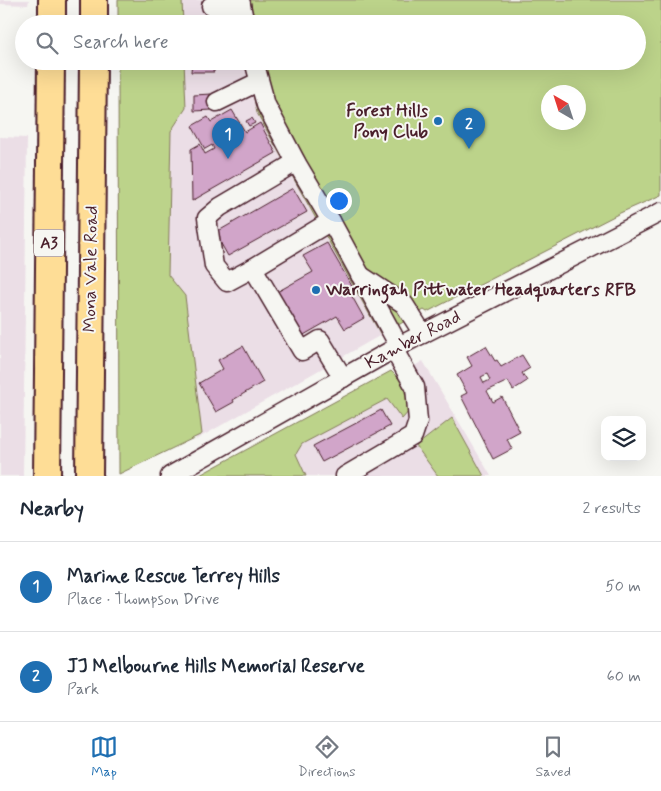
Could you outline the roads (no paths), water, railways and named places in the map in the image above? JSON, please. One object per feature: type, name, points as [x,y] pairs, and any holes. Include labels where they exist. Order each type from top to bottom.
[{"type":"highway","points":[[52,0],[52,15]]},
{"type":"highway","points":[[94,0],[94,15]]},
{"type":"highway","name":"A3","points":[[47,476],[51,70]]},
{"type":"highway","name":"Mona Vale Road","points":[[89,476],[93,70]]},
{"type":"street","points":[[211,6],[241,2],[243,15]]},
{"type":"street","points":[[256,70],[266,105],[360,274],[415,387],[418,421],[413,436],[345,476]]},
{"type":"street","points":[[217,102],[258,82]]},
{"type":"street","points":[[296,162],[220,207],[207,218],[214,266],[227,282],[331,222]]},
{"type":"street","name":"Kamber Road","points":[[170,476],[397,348],[660,212]]},
{"type":"street","points":[[253,268],[302,351],[320,340],[343,378]]},
{"type":"street","points":[[360,274],[404,304],[424,334]]},
{"type":"place","name":"Forest Hills Pony Club","points":[[438,121]]},
{"type":"place","name":"JJ Melbourne Hills Memorial Reserve","points":[[469,149]]},
{"type":"place","name":"Marine Rescue Terrey Hills","points":[[228,159]]},
{"type":"place","name":"Warringah Pittwater Headquarters RFB","points":[[316,290]]}]
